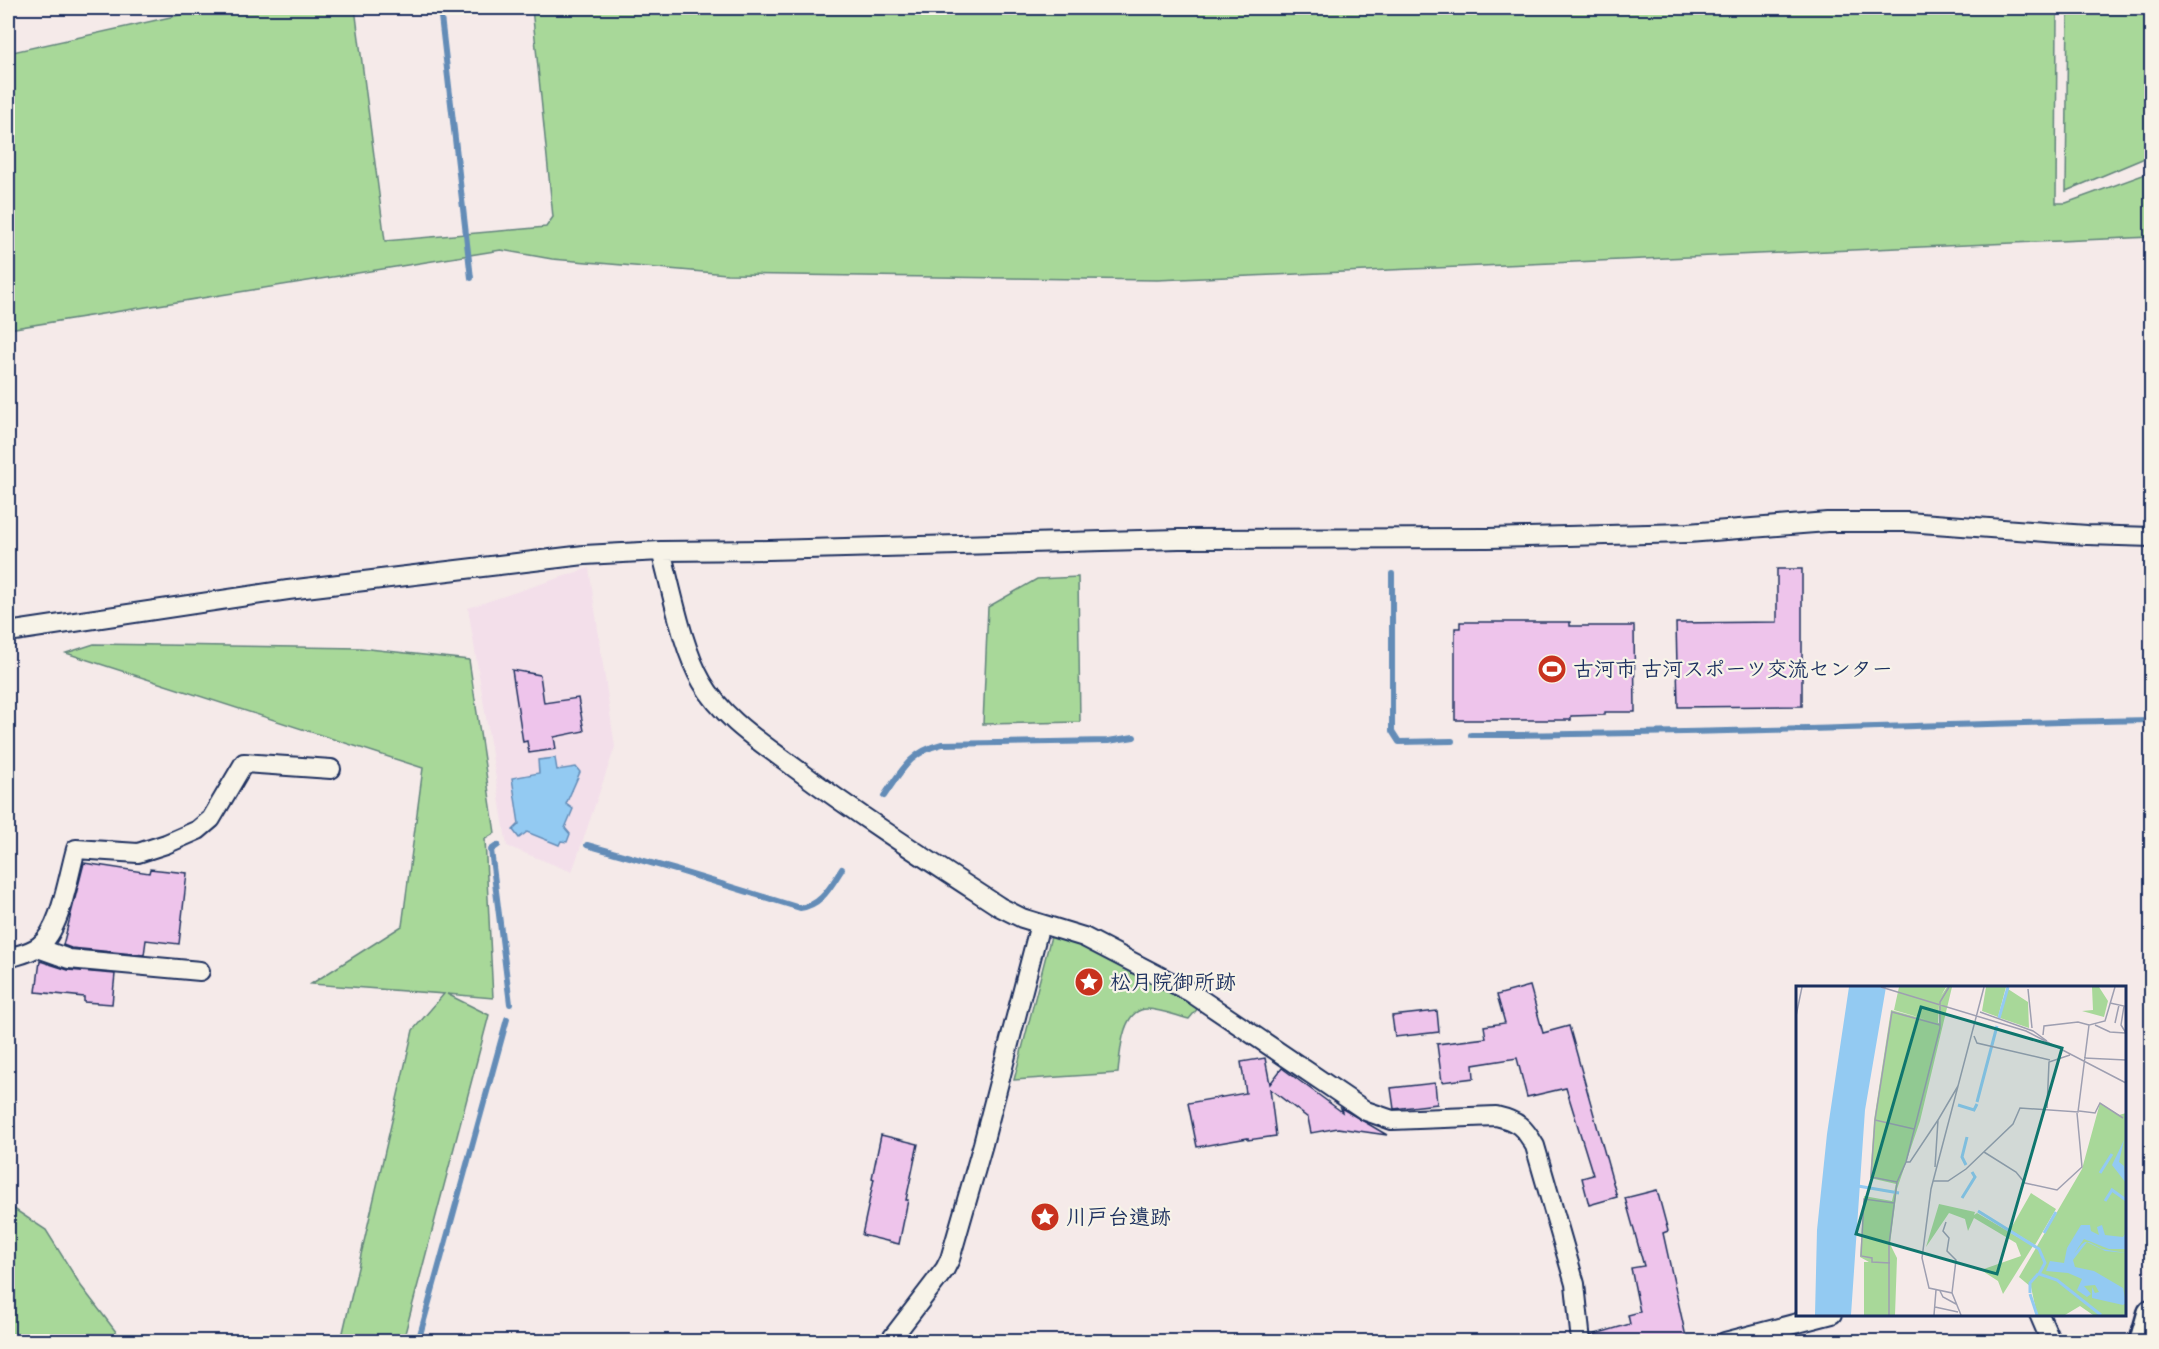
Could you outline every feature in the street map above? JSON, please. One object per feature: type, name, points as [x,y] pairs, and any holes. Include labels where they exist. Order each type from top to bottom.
[{"type":"highway","points":[[2144,1341],[2151,1314]]},
{"type":"street","points":[[8,632],[288,590],[584,555],[662,551],[1179,538],[1488,538],[1688,533],[1827,522],[1907,522],[2087,535],[2151,537]]},
{"type":"street","points":[[662,551],[690,657],[702,682],[721,708],[747,732],[846,806],[999,907],[1040,924],[1084,937],[1190,992],[1366,1112],[1392,1120],[1496,1116],[1513,1120],[1526,1131],[1535,1146],[1575,1284],[1581,1341]]},
{"type":"street","points":[[8,958],[38,948],[48,938],[59,915],[76,849],[138,853],[198,830],[211,819],[244,763],[331,769]]},
{"type":"street","points":[[890,1341],[945,1269],[950,1259],[983,1144],[1040,924]]},
{"type":"street","points":[[38,948],[69,959],[200,971]]},
{"type":"street","points":[[1725,1341],[1824,1316]]},
{"type":"street","points":[[2040,1316],[2051,1341]]},
{"type":"shaded area","points":[[589,568],[615,747],[572,872],[507,846],[468,608]]},
{"type":"green space","points":[[211,8],[355,8],[385,241],[546,227],[553,217],[532,8],[2057,8],[2056,203],[2066,203],[2151,172],[2151,237],[1157,280],[727,274],[552,259],[501,250],[8,329],[8,53]]},
{"type":"green space","points":[[2068,8],[2151,8],[2152,155],[2066,191]]},
{"type":"green space","points":[[1078,577],[1080,722],[983,724],[988,607],[1037,579]]},
{"type":"green space","points":[[94,644],[360,648],[469,660],[495,833],[485,839],[493,998],[447,994],[489,1015],[403,1341],[341,1341],[413,1030],[444,994],[311,984],[402,926],[423,768],[66,653]]},
{"type":"green space","points":[[1051,936],[1066,937],[1199,1007],[1189,1019],[1157,1010],[1138,1011],[1132,1016],[1123,1034],[1118,1073],[1014,1080]]},
{"type":"green space","points":[[8,1205],[46,1230],[81,1286],[123,1341],[8,1341]]},
{"type":"water","points":[[555,758],[557,770],[576,767],[580,772],[566,804],[573,809],[565,828],[570,834],[567,842],[561,841],[559,845],[527,832],[519,838],[513,830],[519,824],[512,778],[539,773],[538,760]]},
{"type":"building","name":"古河市 古河スポーツ交流センター","points":[[1777,569],[1802,569],[1802,706],[1678,707],[1676,623],[1777,622]]},
{"type":"building","name":"古河市 古河スポーツ交流センター","points":[[1460,622],[1570,622],[1570,626],[1634,626],[1635,712],[1605,712],[1605,715],[1571,716],[1571,720],[1455,720],[1455,628],[1460,628]]},
{"type":"building","points":[[512,670],[540,675],[544,703],[578,698],[584,731],[554,737],[556,749],[529,753],[527,741],[523,742]]},
{"type":"building","points":[[84,863],[149,873],[150,869],[187,873],[179,944],[146,940],[144,955],[71,948],[63,945]]},
{"type":"building","points":[[40,961],[68,970],[115,974],[112,1004],[84,1002],[84,997],[36,992]]},
{"type":"building","points":[[1530,986],[1543,1033],[1569,1026],[1617,1197],[1589,1205],[1582,1178],[1593,1175],[1566,1088],[1527,1097],[1517,1058],[1473,1065],[1474,1078],[1442,1082],[1437,1044],[1486,1038],[1484,1026],[1505,1023],[1497,995]]},
{"type":"building","points":[[1437,1011],[1439,1032],[1395,1037],[1392,1016]]},
{"type":"building","points":[[1265,1058],[1270,1084],[1282,1068],[1342,1112],[1341,1108],[1387,1135],[1338,1128],[1311,1133],[1308,1118],[1270,1089],[1276,1136],[1248,1140],[1248,1138],[1197,1147],[1188,1103],[1246,1093],[1241,1062]]},
{"type":"building","points":[[1435,1083],[1437,1104],[1394,1109],[1391,1088]]},
{"type":"building","points":[[881,1135],[918,1144],[899,1244],[862,1235]]},
{"type":"building","points":[[1657,1190],[1668,1231],[1663,1233],[1686,1337],[1667,1341],[1592,1341],[1592,1335],[1630,1324],[1628,1315],[1640,1312],[1631,1268],[1644,1266],[1625,1198]]},
{"type":"waterway","points":[[440,8],[471,278]]},
{"type":"waterway","points":[[1392,574],[1392,731],[1399,742],[1452,741]]},
{"type":"waterway","points":[[1471,735],[2152,720]]},
{"type":"waterway","points":[[884,796],[914,757],[931,747],[942,744],[1108,741],[1134,737]]},
{"type":"waterway","points":[[498,845],[491,850],[510,1004]]},
{"type":"waterway","points":[[587,845],[800,908],[820,899],[842,869]]},
{"type":"waterway","points":[[418,1342],[507,1019]]},
{"type":"place","name":"古河市 古河スポーツ交流センター","points":[[1552,669]]},
{"type":"place","name":"松月院御所跡","points":[[1089,982]]},
{"type":"place","name":"川戸台遺跡","points":[[1045,1217]]}]
